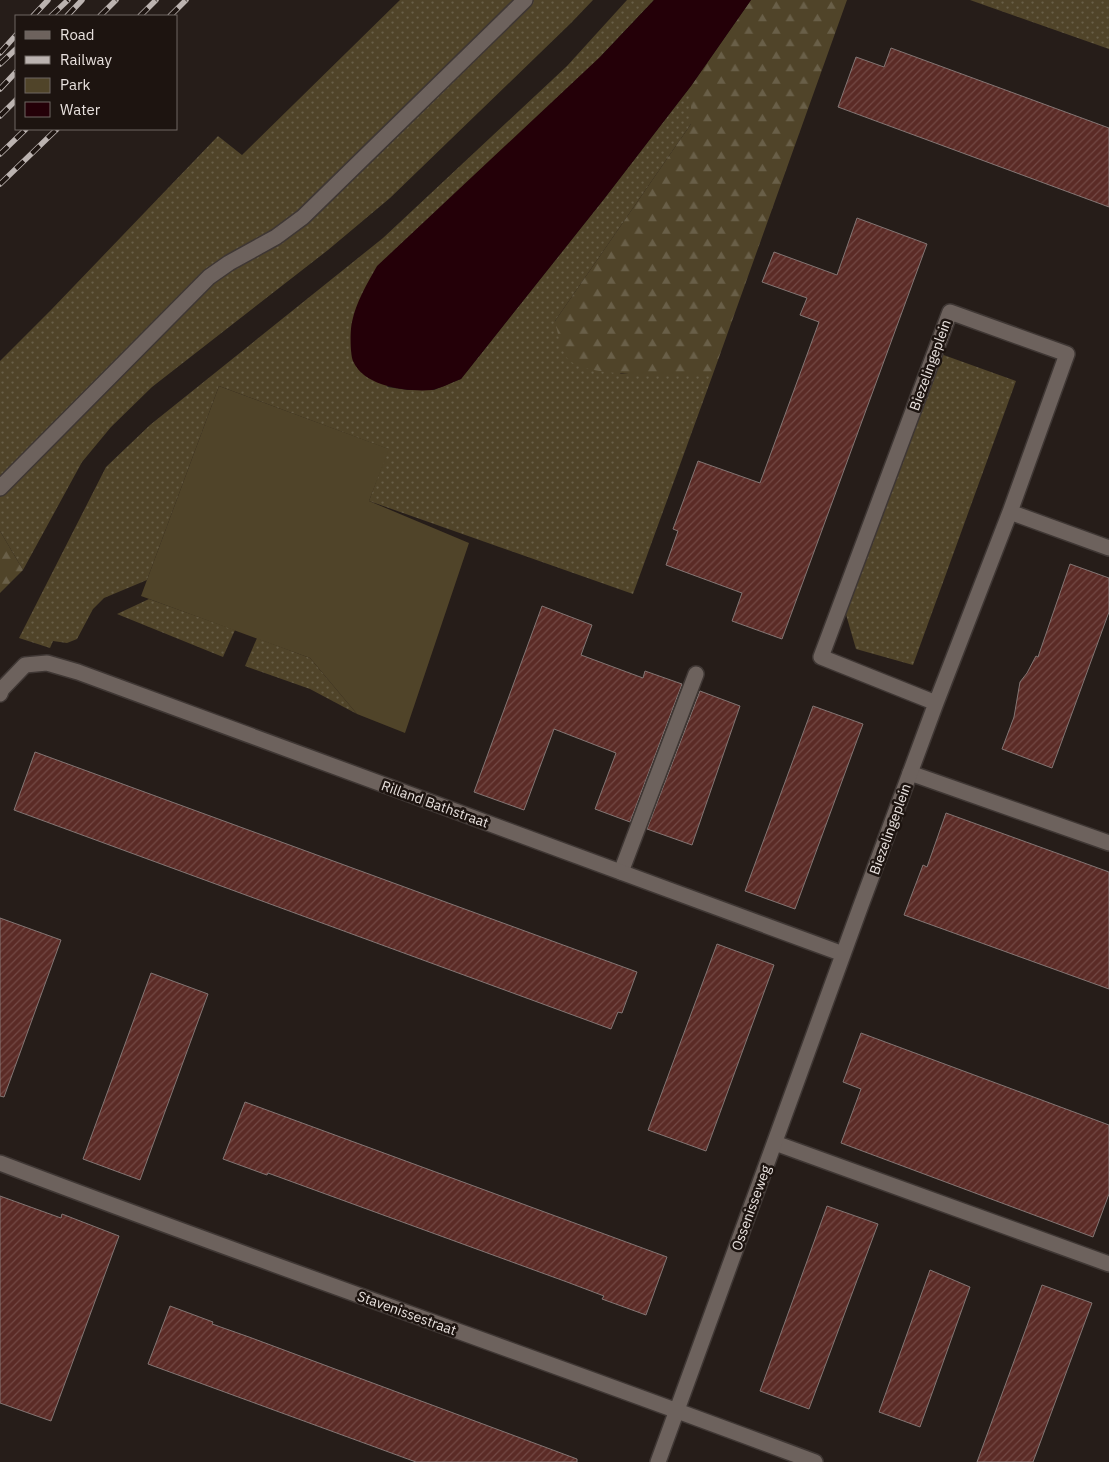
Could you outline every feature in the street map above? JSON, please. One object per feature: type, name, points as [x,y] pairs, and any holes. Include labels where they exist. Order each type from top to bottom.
[{"type":"street","points":[[0,488],[209,277],[229,262],[276,237],[303,217],[525,0]]},
{"type":"street","name":"Biezelingeplein","points":[[843,954],[936,703],[1010,512],[1067,354],[950,312],[821,657],[936,703]]},
{"type":"street","points":[[1010,512],[1109,548]]},
{"type":"street","name":"Rilland Bathstraat","points":[[0,694],[2,689],[25,665],[47,663],[78,672],[843,954]]},
{"type":"street","points":[[621,872],[696,674]]},
{"type":"street","points":[[910,773],[1109,844]]},
{"type":"street","name":"Ossenisseweg","points":[[658,1462],[843,954]]},
{"type":"street","points":[[775,1143],[1109,1264]]},
{"type":"street","name":"Stavenissestraat","points":[[0,1163],[144,1218],[677,1410],[815,1462]]},
{"type":"green space","points":[[400,0],[593,0],[390,198],[328,250],[152,387],[111,427],[82,462],[23,570],[0,531],[0,361],[218,136],[242,155]]},
{"type":"green space","points":[[627,0],[654,0],[601,56],[387,387],[408,390],[434,390],[461,379],[691,86],[691,124],[555,321],[621,374],[713,374],[633,594],[369,501],[388,449],[219,386],[147,580],[104,598],[93,609],[77,639],[67,643],[53,641],[50,648],[19,638],[106,467],[150,425],[383,238],[567,66]]},
{"type":"green space","points":[[751,0],[847,0],[713,374],[659,375],[613,373],[577,365],[567,358],[565,354],[555,321],[691,124],[691,86]]},
{"type":"green space","points":[[970,0],[1109,0],[1109,49]]},
{"type":"green space","points":[[938,353],[1016,381],[913,665],[856,649],[845,611]]},
{"type":"green space","points":[[219,386],[389,449],[369,501],[469,543],[405,733],[357,714],[310,658],[141,596]]},
{"type":"green space","points":[[0,531],[23,570],[0,593]]},
{"type":"green space","points":[[149,599],[235,630],[223,657],[117,614]]},
{"type":"green space","points":[[257,638],[310,658],[357,714],[310,689],[245,666]]},
{"type":"water","points":[[654,0],[751,0],[691,86],[461,379],[432,390],[411,390],[388,386],[367,377],[353,361],[351,330],[359,300],[377,266],[601,56]]},
{"type":"building","points":[[891,48],[1109,128],[1109,207],[838,107],[856,57],[884,67]]},
{"type":"building","points":[[857,218],[927,244],[782,639],[732,621],[742,593],[666,565],[678,531],[673,529],[698,461],[760,483],[819,322],[800,315],[807,298],[762,282],[774,252],[837,275]]},
{"type":"building","points":[[1070,564],[1109,578],[1109,612],[1052,768],[1002,749],[1014,717],[1020,682],[1036,656],[1038,657]]},
{"type":"building","points":[[542,606],[592,625],[581,655],[643,678],[645,671],[682,684],[630,822],[595,809],[616,753],[554,729],[524,810],[474,792]]},
{"type":"building","points":[[700,691],[740,706],[692,845],[647,829]]},
{"type":"building","points":[[813,706],[863,724],[795,909],[745,891]]},
{"type":"building","points":[[35,752],[637,972],[622,1013],[618,1012],[611,1029],[14,810]]},
{"type":"building","points":[[946,813],[1109,872],[1109,989],[904,915],[923,865],[927,867]]},
{"type":"building","points":[[0,918],[61,940],[4,1097],[0,1096]]},
{"type":"building","points":[[717,944],[774,965],[706,1151],[648,1130]]},
{"type":"building","points":[[151,973],[208,994],[140,1180],[83,1159]]},
{"type":"building","points":[[861,1033],[1109,1125],[1109,1194],[1093,1237],[841,1143],[861,1089],[843,1082]]},
{"type":"building","points":[[245,1102],[667,1257],[646,1315],[602,1299],[604,1296],[567,1282],[268,1173],[267,1175],[223,1159]]},
{"type":"building","points":[[0,1196],[61,1218],[62,1214],[119,1236],[51,1421],[0,1403]]},
{"type":"building","points":[[827,1206],[878,1224],[809,1409],[760,1391]]},
{"type":"building","points":[[930,1270],[970,1287],[920,1427],[879,1412]]},
{"type":"building","points":[[1042,1285],[1092,1303],[1033,1462],[977,1462]]},
{"type":"building","points":[[170,1306],[213,1322],[212,1324],[577,1459],[577,1462],[416,1462],[148,1364]]},
{"type":"railway","points":[[34,15],[48,0]]},
{"type":"railway","points":[[52,15],[68,0]]},
{"type":"railway","points":[[68,15],[82,0]]},
{"type":"railway","points":[[101,15],[116,0]]},
{"type":"railway","points":[[141,15],[156,0]]},
{"type":"railway","points":[[171,15],[186,0]]},
{"type":"railway","points":[[0,53],[15,36]]},
{"type":"railway","points":[[0,64],[15,50]]},
{"type":"railway","points":[[0,89],[15,73]]},
{"type":"railway","points":[[0,116],[15,101]]},
{"type":"railway","points":[[0,154],[25,130]]},
{"type":"railway","points":[[0,184],[56,130]]}]
